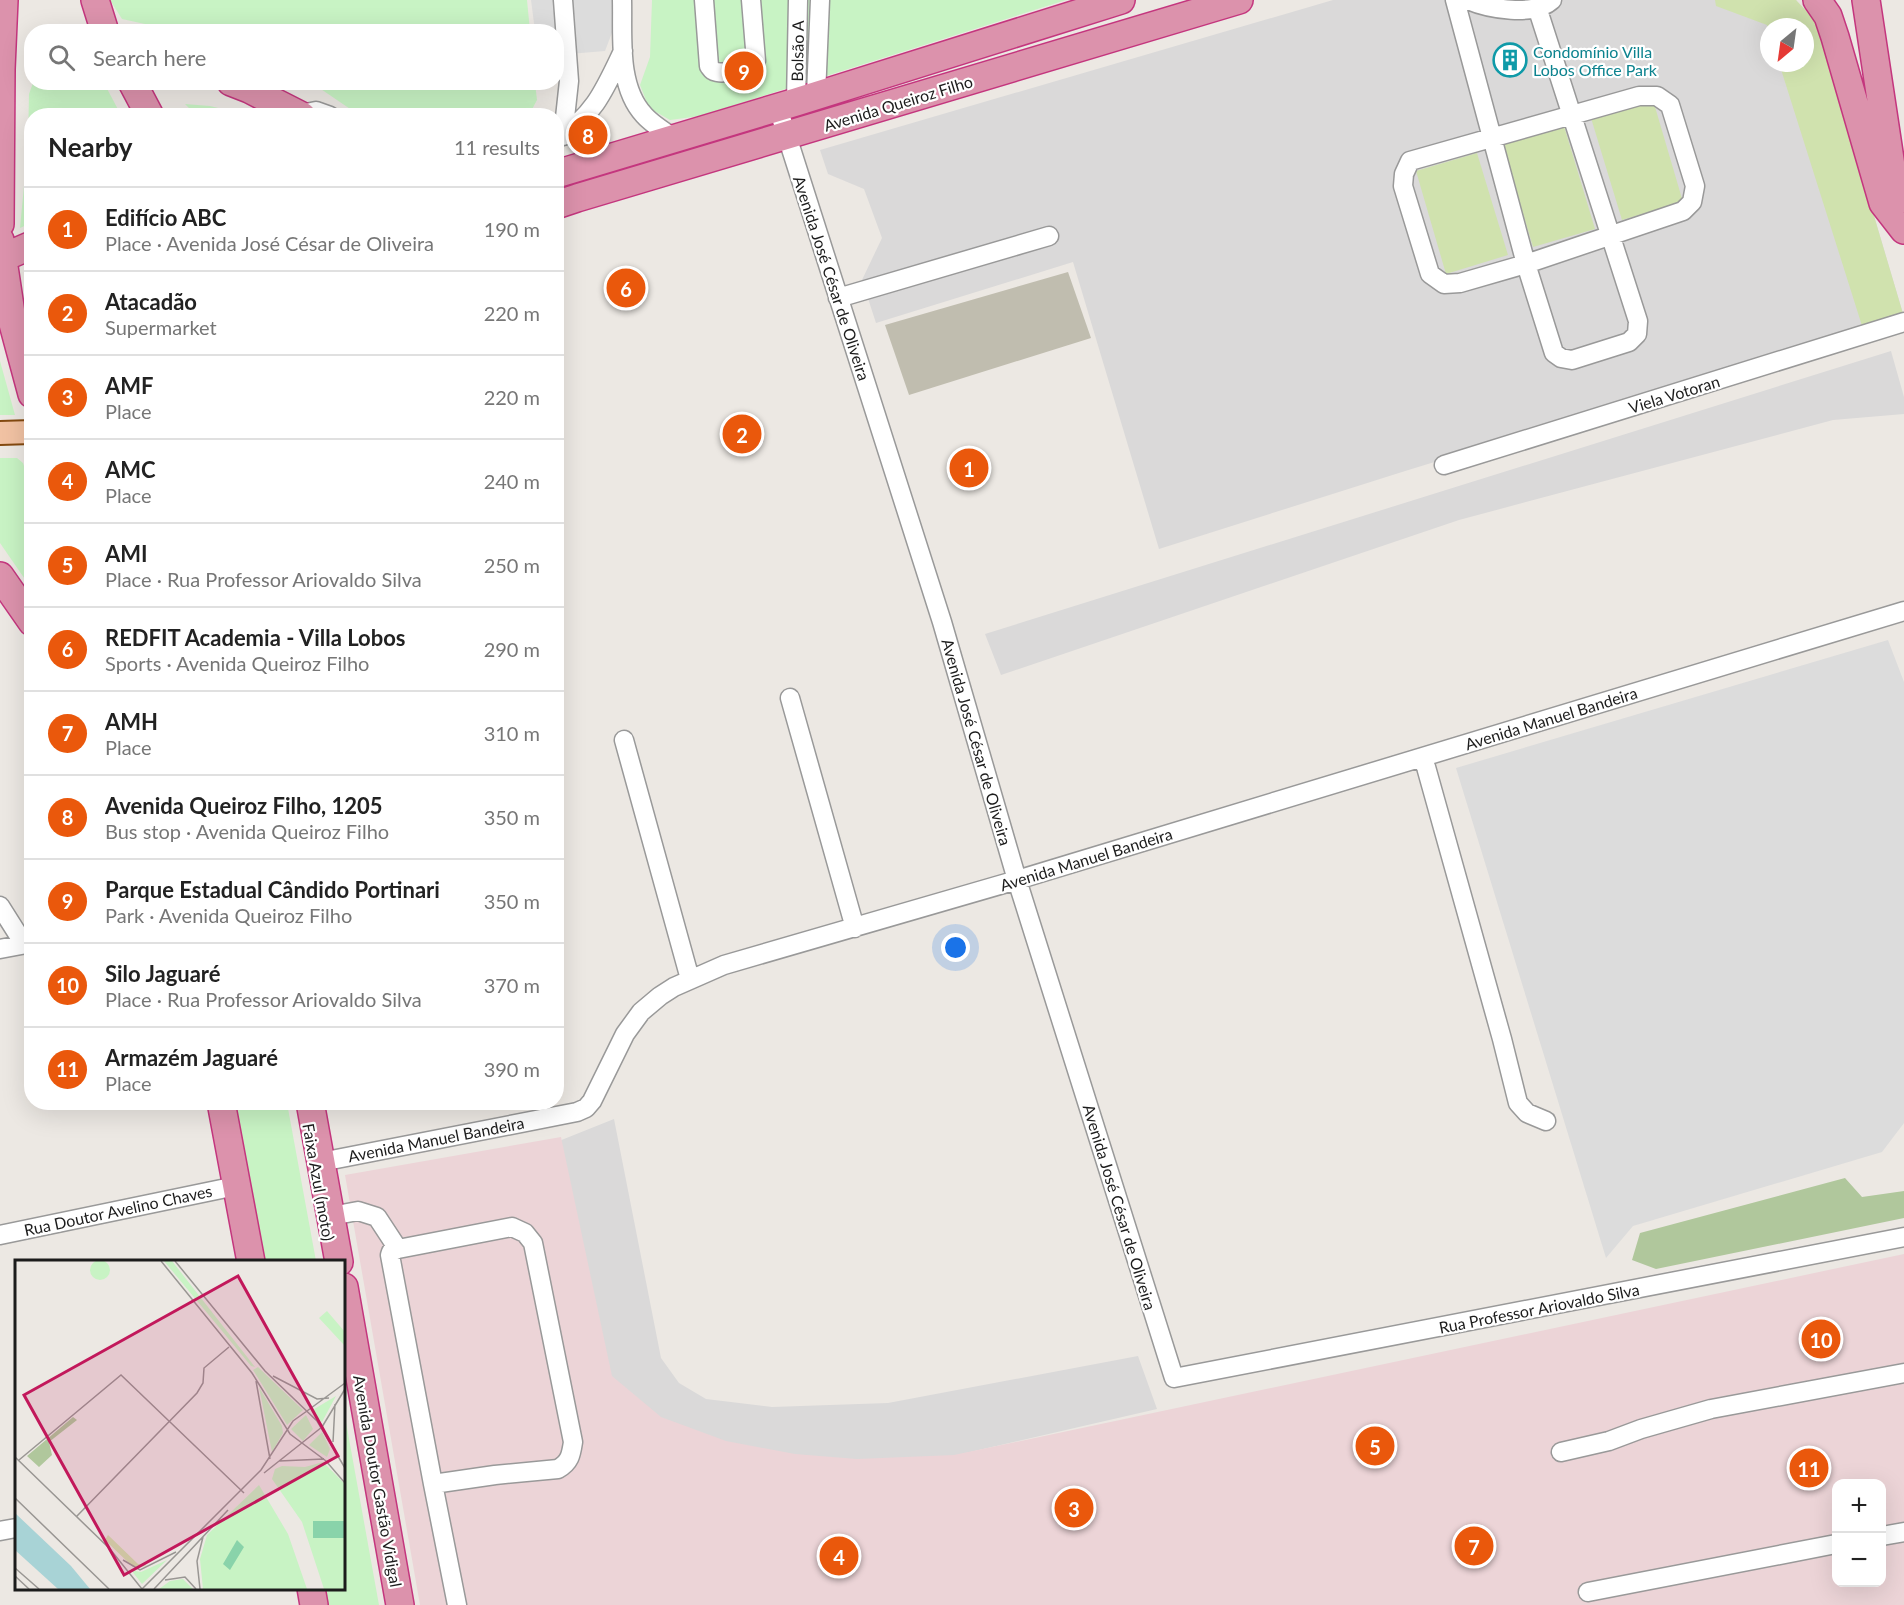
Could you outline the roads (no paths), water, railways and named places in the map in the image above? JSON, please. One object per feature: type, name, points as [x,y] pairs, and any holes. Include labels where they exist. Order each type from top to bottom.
[{"type":"highway","points":[[0,224],[4,0]]},
{"type":"highway","points":[[95,0],[102,24]]},
{"type":"highway","name":"Avenida Queiroz Filho","points":[[564,172],[797,102],[1121,0]]},
{"type":"highway","name":"Avenida Queiroz Filho","points":[[564,202],[1239,0]]},
{"type":"highway","points":[[1817,0],[1828,16],[1835,37],[1883,203],[1904,230]]},
{"type":"highway","points":[[1866,0],[1891,166],[1904,225]]},
{"type":"highway","points":[[136,90],[146,108]]},
{"type":"highway","points":[[251,90],[288,108]]},
{"type":"highway","points":[[24,247],[1,253],[12,320],[24,366]]},
{"type":"highway","points":[[0,576],[24,610]]},
{"type":"highway","points":[[222,1110],[250,1260]]},
{"type":"highway","points":[[311,1110],[339,1260]]},
{"type":"highway","name":"Avenida Doutor Gastão Vidigal","points":[[345,1293],[398,1605]]},
{"type":"highway","points":[[311,1590],[314,1605]]},
{"type":"main road","points":[[0,434],[24,432]]},
{"type":"street","points":[[563,0],[569,81],[564,113]]},
{"type":"street","points":[[622,0],[623,51],[627,81],[633,99],[652,123],[674,138]]},
{"type":"street","points":[[704,0],[709,66],[711,70],[718,73],[748,67],[756,61],[752,0]]},
{"type":"street","name":"Bolsão A","points":[[797,102],[798,0]]},
{"type":"street","name":"Bolsão A","points":[[797,102],[820,0]]},
{"type":"street","points":[[1455,0],[1526,264],[1554,353],[1561,358],[1572,360],[1629,342],[1637,334],[1638,321],[1572,116],[1544,4],[1518,10],[1483,6],[1468,0]]},
{"type":"street","points":[[564,135],[584,118],[602,95],[623,51]]},
{"type":"street","points":[[1639,96],[1657,96],[1670,105],[1695,186],[1692,202],[1683,211],[1526,264],[1460,282],[1444,284],[1430,274],[1403,186],[1404,174],[1410,161],[1572,116],[1639,96]]},
{"type":"street","name":"Avenida José César de Oliveira","points":[[797,102],[787,136],[942,622],[1017,880],[1174,1378]]},
{"type":"street","points":[[838,298],[1049,236]]},
{"type":"street","name":"Viela Votoran","points":[[1444,465],[1904,322]]},
{"type":"street","name":"Avenida Manuel Bandeira","points":[[321,1162],[586,1108],[596,1095],[625,1034],[641,1012],[660,996],[690,979],[724,965],[1017,880],[1904,611]]},
{"type":"street","points":[[790,698],[855,928]]},
{"type":"street","points":[[624,740],[690,979]]},
{"type":"street","points":[[1421,758],[1426,767],[1518,1103],[1527,1113],[1546,1121]]},
{"type":"street","points":[[0,906],[24,938]]},
{"type":"street","points":[[0,949],[24,944]]},
{"type":"street","name":"Faixa Azul (moto)","points":[[306,1110],[334,1260]]},
{"type":"street","name":"Rua Doutor Avelino Chaves","points":[[0,1234],[236,1186]]},
{"type":"street","points":[[331,1216],[358,1211],[377,1217],[398,1249]]},
{"type":"street","points":[[433,1484],[558,1469],[566,1464],[571,1455],[573,1442],[533,1243],[525,1233],[512,1227],[398,1249],[390,1255],[433,1484],[457,1605]]},
{"type":"street","name":"Rua Professor Ariovaldo Silva","points":[[1174,1378],[1904,1237]]},
{"type":"street","points":[[345,1320],[398,1605]]},
{"type":"street","points":[[1562,1452],[1609,1441],[1711,1408],[1904,1373]]},
{"type":"street","points":[[0,1531],[15,1528]]},
{"type":"street","points":[[1886,1535],[1904,1532]]},
{"type":"street","points":[[1588,1592],[1612,1597],[1832,1545]]},
{"type":"place","name":"Condomínio Villa Lobos Office Park","points":[[1510,60]]},
{"type":"place","name":"Parque Estadual Cândido Portinari","points":[[744,71]]},
{"type":"place","name":"Avenida Queiroz Filho, 1205","points":[[588,135]]},
{"type":"place","name":"REDFIT Academia - Villa Lobos","points":[[626,288]]},
{"type":"place","name":"Atacadão","points":[[742,434]]},
{"type":"place","name":"Edifício ABC","points":[[969,468]]},
{"type":"place","name":"Silo Jaguaré","points":[[1821,1339]]},
{"type":"place","name":"AMI","points":[[1375,1446]]},
{"type":"place","name":"Armazém Jaguaré","points":[[1809,1468]]},
{"type":"place","name":"AMF","points":[[1074,1508]]},
{"type":"place","name":"AMH","points":[[1474,1546]]},
{"type":"place","name":"AMC","points":[[839,1556]]}]
